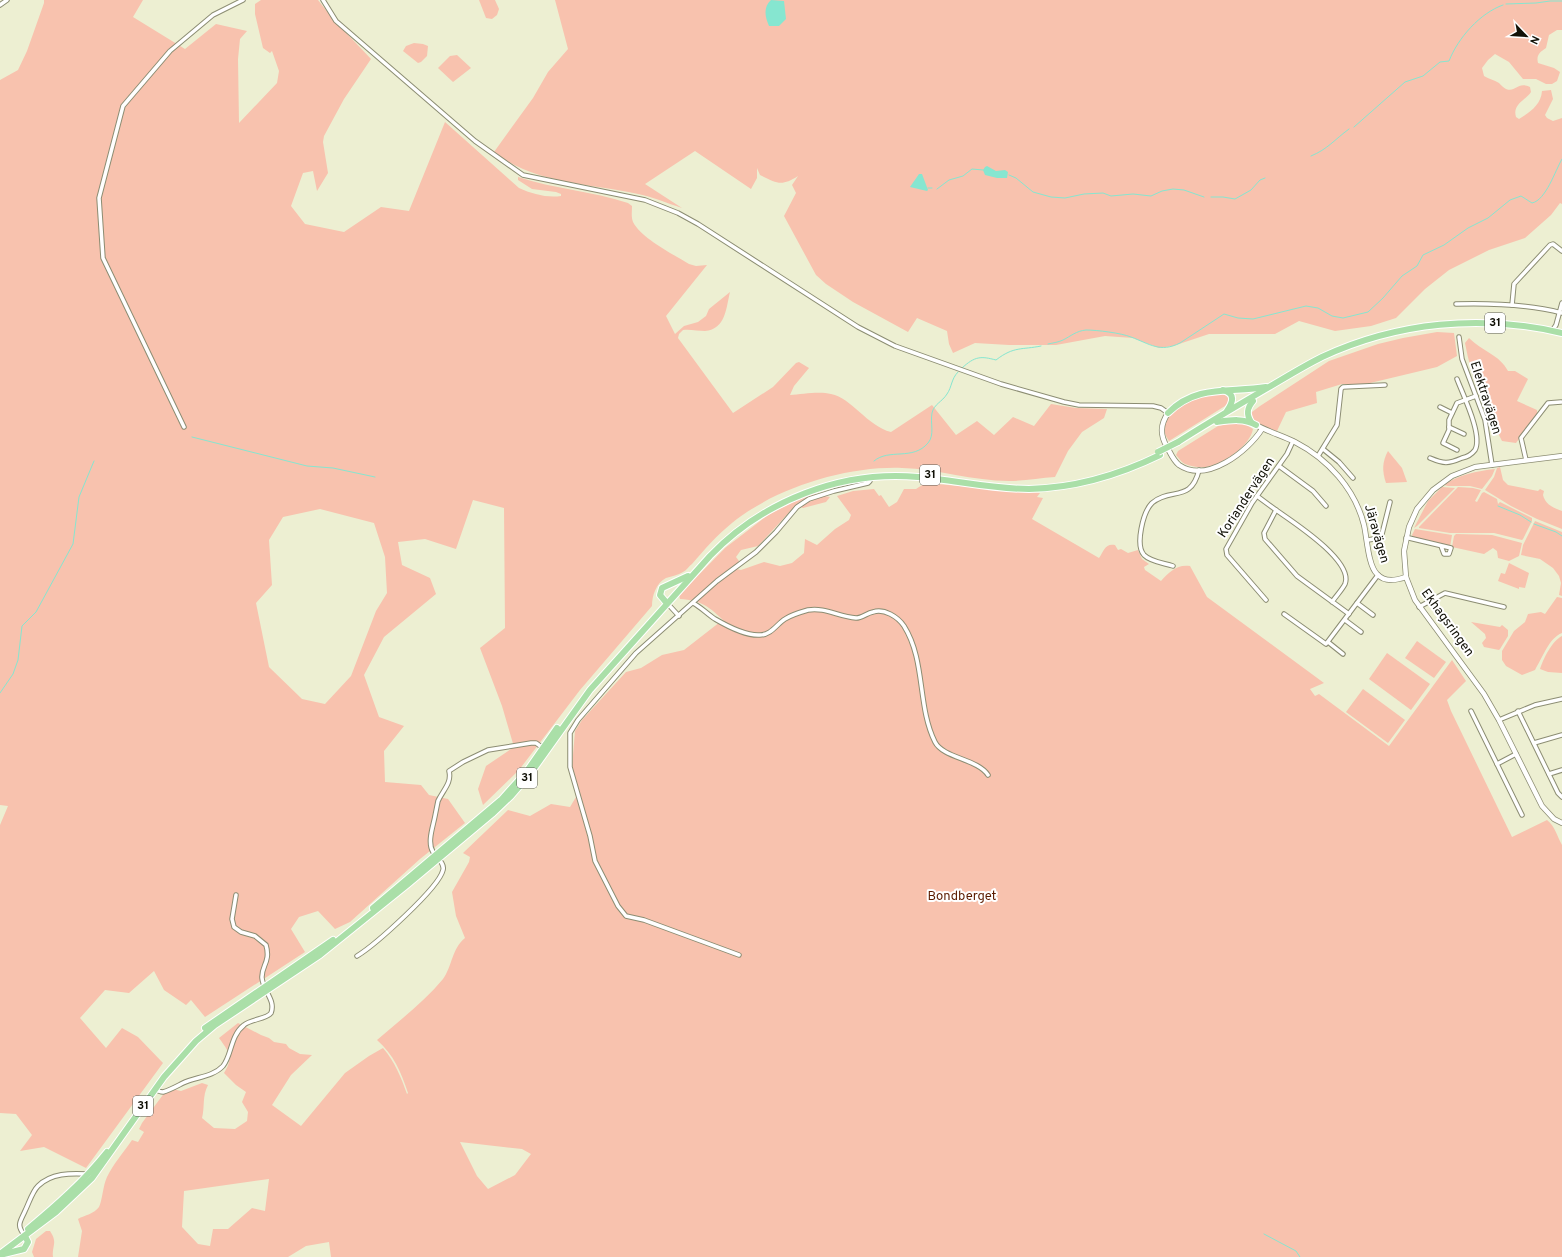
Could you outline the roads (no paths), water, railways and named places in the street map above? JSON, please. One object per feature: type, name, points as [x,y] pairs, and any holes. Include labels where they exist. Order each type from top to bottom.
[{"type":"highway","name":"31","points":[[1178,443],[1225,413],[1308,364],[1364,340],[1398,331],[1441,324],[1477,322],[1520,325],[1562,333]]},
{"type":"highway","name":"31","points":[[437,857],[505,796],[527,771],[587,687],[718,548],[746,525],[765,512],[789,500],[816,489],[847,481],[895,476],[917,477],[1001,488],[1043,488],[1096,479],[1130,469],[1217,422],[1327,359],[1366,343],[1403,334],[1451,327],[1489,326],[1562,336]]},
{"type":"highway","points":[[1168,413],[1178,404],[1192,396],[1205,392],[1272,386]]},
{"type":"highway","points":[[1223,390],[1231,394],[1233,399],[1225,413]]},
{"type":"highway","points":[[1253,401],[1247,412],[1248,417],[1256,426]]},
{"type":"highway","points":[[1217,422],[1237,420],[1256,426]]},
{"type":"highway","name":"31","points":[[0,1250],[65,1204],[92,1178],[155,1089],[185,1051],[205,1032],[266,990],[335,938],[496,810],[521,786],[590,690],[688,576],[715,546],[754,515],[789,496],[833,481],[871,474],[906,473],[999,484],[1041,484],[1100,475],[1159,454]]},
{"type":"highway","points":[[666,602],[660,595],[662,588],[688,576]]},
{"type":"highway","name":"31","points":[[0,1254],[62,1200],[89,1174],[183,1048],[213,1022],[266,990]]},
{"type":"highway","points":[[0,1254],[22,1250],[26,1247],[28,1242],[24,1234]]},
{"type":"street","points":[[0,4],[7,0]]},
{"type":"street","points":[[184,427],[103,258],[99,198],[123,106],[170,51],[213,15],[244,0]]},
{"type":"street","points":[[323,0],[336,21],[476,141],[523,175],[645,200],[678,213],[698,224],[858,327],[895,346],[1044,398],[1079,405],[1153,406],[1161,408],[1168,413],[1163,423],[1162,435],[1173,458],[1185,468],[1199,470],[1224,464],[1239,455],[1250,444],[1256,426]]},
{"type":"street","points":[[1512,305],[1513,286],[1515,282],[1552,244],[1562,251]]},
{"type":"street","points":[[1456,304],[1493,303],[1539,308],[1561,313]]},
{"type":"street","points":[[1552,331],[1561,313],[1562,303]]},
{"type":"street","name":"Elektravägen","points":[[1459,337],[1462,358],[1485,420],[1492,465]]},
{"type":"street","points":[[1430,458],[1448,463],[1466,457],[1474,452],[1477,442],[1474,426],[1457,379]]},
{"type":"street","points":[[1318,456],[1337,425],[1340,389],[1343,387],[1385,385]]},
{"type":"street","points":[[1457,450],[1443,443],[1449,430],[1448,423],[1457,403],[1476,396]]},
{"type":"street","points":[[1526,460],[1521,438],[1548,403],[1561,402]]},
{"type":"street","points":[[1440,407],[1452,413]]},
{"type":"street","name":"Järavägen","points":[[1256,426],[1293,441],[1318,456],[1337,474],[1349,491],[1363,521],[1372,565],[1378,574],[1388,580],[1406,577]]},
{"type":"street","points":[[1449,427],[1464,434]]},
{"type":"street","name":"Koriandervägen","points":[[1266,600],[1225,552],[1257,496],[1287,454],[1293,441]]},
{"type":"street","points":[[1323,449],[1339,462],[1352,478]]},
{"type":"street","name":"Ekhagsringen","points":[[1562,456],[1492,465],[1463,471],[1452,476],[1433,490],[1417,509],[1409,528],[1404,551],[1406,577],[1410,591],[1419,607],[1475,681],[1499,720],[1542,806],[1554,819],[1562,823]]},
{"type":"street","points":[[1279,466],[1313,491],[1326,506]]},
{"type":"street","points":[[1173,566],[1150,558],[1142,552],[1140,545],[1144,518],[1148,507],[1156,501],[1182,492],[1191,487],[1196,481],[1199,470]]},
{"type":"street","points":[[740,955],[644,920],[626,916],[618,906],[595,862],[590,836],[570,767],[570,733],[578,720],[636,653],[717,581],[756,552],[803,502],[834,491],[868,483],[870,481],[869,478]]},
{"type":"street","points":[[1257,496],[1322,544],[1345,570],[1345,583],[1332,602]]},
{"type":"street","points":[[1368,540],[1379,538],[1382,534],[1390,502]]},
{"type":"street","points":[[1276,510],[1264,533],[1265,539],[1297,576],[1349,614]]},
{"type":"street","points":[[1406,538],[1441,546]]},
{"type":"street","points":[[1328,642],[1378,574]]},
{"type":"street","points":[[1419,607],[1445,593],[1504,607]]},
{"type":"street","points":[[666,602],[679,616]]},
{"type":"street","points":[[693,603],[715,619],[733,628],[758,635],[766,634],[786,618],[808,610],[823,610],[856,618],[872,612],[880,611],[894,616],[903,625],[914,648],[927,719],[936,744],[945,751],[984,769],[988,775]]},
{"type":"street","points":[[1357,603],[1373,615]]},
{"type":"street","points":[[1284,614],[1326,644],[1328,642],[1343,654]]},
{"type":"street","points":[[1345,620],[1361,632]]},
{"type":"street","points":[[1499,720],[1534,705],[1562,699]]},
{"type":"street","points":[[1471,711],[1522,815]]},
{"type":"street","points":[[1518,711],[1558,793],[1562,797]]},
{"type":"street","points":[[1534,743],[1562,735]]},
{"type":"street","points":[[357,956],[369,948],[389,930],[434,886],[444,868],[432,851],[430,842],[438,803],[449,782],[449,771],[463,762],[488,750],[531,743],[536,743],[543,748]]},
{"type":"street","points":[[1497,764],[1516,754]]},
{"type":"street","points":[[1549,774],[1562,770]]},
{"type":"street","points":[[155,1089],[159,1092],[165,1091],[184,1082],[210,1074],[220,1069],[226,1061],[233,1040],[240,1029],[250,1021],[268,1017],[272,1013],[272,1002],[266,990],[262,976],[268,956],[266,945],[255,936],[241,932],[234,926],[232,919],[236,895]]},
{"type":"street","points":[[24,1234],[19,1227],[19,1223],[38,1186],[59,1175],[76,1173],[89,1174]]},
{"type":"water","points":[[771,0],[784,1],[786,19],[779,26],[769,26],[766,19],[766,9]]},
{"type":"water","points":[[987,166],[996,171],[1005,170],[1008,172],[1007,178],[997,178],[985,175],[983,170]]},
{"type":"water","points":[[919,174],[922,174],[928,190],[927,191],[910,187]]},
{"type":"waterway","points":[[1506,4],[1562,1]]},
{"type":"waterway","points":[[1354,127],[1405,82],[1423,76],[1440,62],[1449,61],[1458,44],[1471,27],[1486,14],[1503,5]]},
{"type":"waterway","points":[[1311,156],[1327,147],[1349,129]]},
{"type":"waterway","points":[[1048,344],[1061,341],[1076,333],[1086,330],[1121,334],[1150,345],[1167,347],[1180,343],[1224,314],[1238,318],[1253,319],[1306,306],[1318,308],[1332,316],[1343,318],[1368,312],[1383,298],[1402,276],[1417,266],[1423,255],[1444,245],[1468,228],[1488,218],[1510,200],[1521,196],[1532,203],[1537,201],[1546,191],[1562,159]]},
{"type":"waterway","points":[[937,189],[949,180],[963,176],[972,169],[983,170]]},
{"type":"waterway","points":[[1009,175],[1016,178],[1033,192],[1051,197],[1065,198],[1084,194],[1103,193],[1111,196],[1133,194],[1151,196],[1162,191],[1173,189],[1184,190],[1204,197]]},
{"type":"waterway","points":[[1211,197],[1235,199],[1251,190],[1260,180],[1265,178]]},
{"type":"waterway","points":[[962,368],[978,358],[996,360],[1013,350],[1041,346]]},
{"type":"waterway","points":[[874,461],[887,455],[915,452],[928,443],[931,436],[933,410],[947,394],[954,377],[958,372]]},
{"type":"waterway","points":[[192,437],[307,466],[333,468],[375,477]]},
{"type":"waterway","points":[[0,693],[13,674],[18,660],[22,626],[36,612],[73,544],[79,497],[94,461]]},
{"type":"waterway","points":[[1498,506],[1520,515],[1531,522]]},
{"type":"waterway","points":[[1534,524],[1556,532],[1562,536]]},
{"type":"waterway","points":[[1264,1234],[1296,1251],[1300,1257]]},
{"type":"park label","name":"Bondberget","points":[[962,897]]}]
